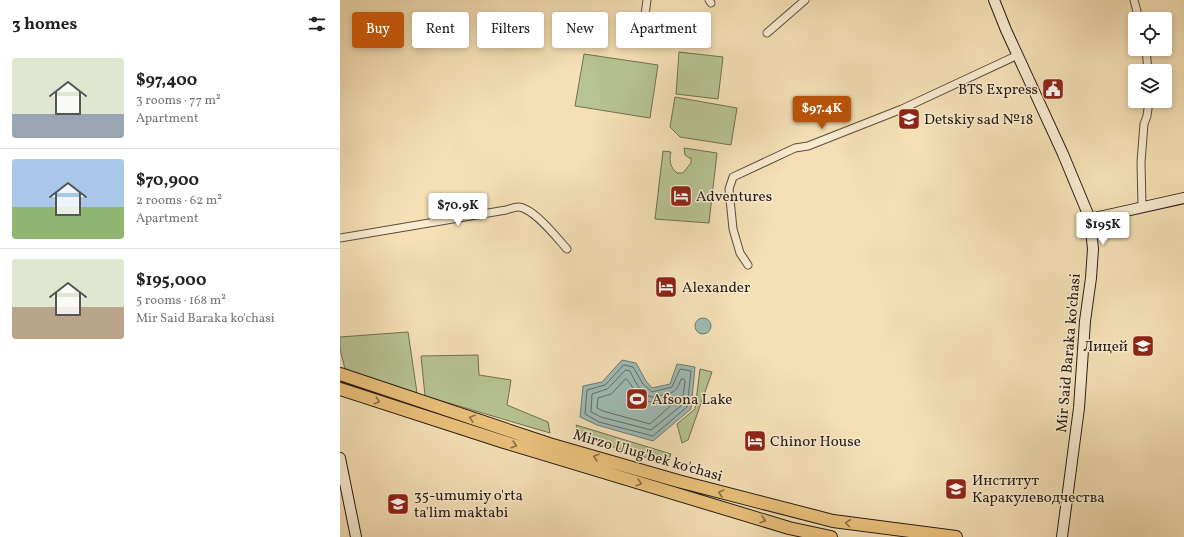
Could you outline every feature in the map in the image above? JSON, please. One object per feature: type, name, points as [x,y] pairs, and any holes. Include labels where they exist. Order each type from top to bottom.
[{"type":"main road","name":"Mirzo Ulug'bek ko'chasi","points":[[340,374],[549,444],[678,481],[833,521],[956,537]]},
{"type":"main road","name":"Mirzo Ulug'bek ko'chasi","points":[[340,389],[550,456],[789,528],[831,537]]},
{"type":"street","points":[[645,12],[647,0]]},
{"type":"street","points":[[767,33],[805,0]]},
{"type":"street","name":"Mir Said Baraka ko'chasi","points":[[994,0],[1063,154],[1090,219],[1092,249],[1091,278],[1085,321],[1078,414],[1062,537]]},
{"type":"street","points":[[1134,0],[1137,12]]},
{"type":"street","points":[[748,265],[740,253],[733,229],[729,189],[733,177],[795,148],[808,146],[902,109],[1018,55]]},
{"type":"street","points":[[1142,206],[1141,162],[1144,124],[1148,108]]},
{"type":"street","points":[[1090,219],[1142,206],[1184,198]]},
{"type":"street","points":[[340,238],[506,210],[517,206],[524,208],[543,222],[566,249]]},
{"type":"street","points":[[340,458],[356,537]]},
{"type":"green space","points":[[679,52],[723,57],[718,99],[676,94]]},
{"type":"green space","points":[[584,54],[658,65],[650,118],[575,106]]},
{"type":"green space","points":[[675,97],[737,108],[731,145],[680,137],[670,127]]},
{"type":"green space","points":[[684,148],[717,153],[709,223],[655,219],[663,151],[671,152],[671,166],[677,173],[683,173],[691,163],[691,158],[685,155]]},
{"type":"green space","points":[[408,332],[417,393],[345,369],[340,349],[340,337]]},
{"type":"green space","points":[[478,355],[479,375],[511,380],[507,405],[548,422],[550,433],[425,396],[421,356]]},
{"type":"green space","points":[[700,369],[712,372],[688,440],[682,443],[677,424],[695,409]]},
{"type":"green space","points":[[576,425],[671,454],[667,464],[579,436]]},
{"type":"water","points":[[703,318],[709,320],[711,326],[709,332],[703,334],[697,332],[695,326],[697,320]]},
{"type":"water","name":"Afsona Lake","points":[[622,360],[636,363],[646,381],[652,388],[670,384],[677,364],[695,367],[691,409],[653,441],[597,425],[580,417],[583,386],[602,382]]},
{"type":"place","name":"BTS Express","points":[[1053,89]]},
{"type":"place","name":"Detskiy sad №18","points":[[909,119]]},
{"type":"place","name":"Adventures","points":[[681,196]]},
{"type":"place","name":"Alexander","points":[[666,287]]},
{"type":"place","name":"Лицей","points":[[1143,346]]},
{"type":"place","name":"Afsona Lake","points":[[637,399]]},
{"type":"place","name":"Chinor House","points":[[755,441]]},
{"type":"place","name":"Институт Каракулеводчества","points":[[956,489]]},
{"type":"place","name":"35-umumiy o'rta ta'lim maktabi","points":[[398,504]]}]
